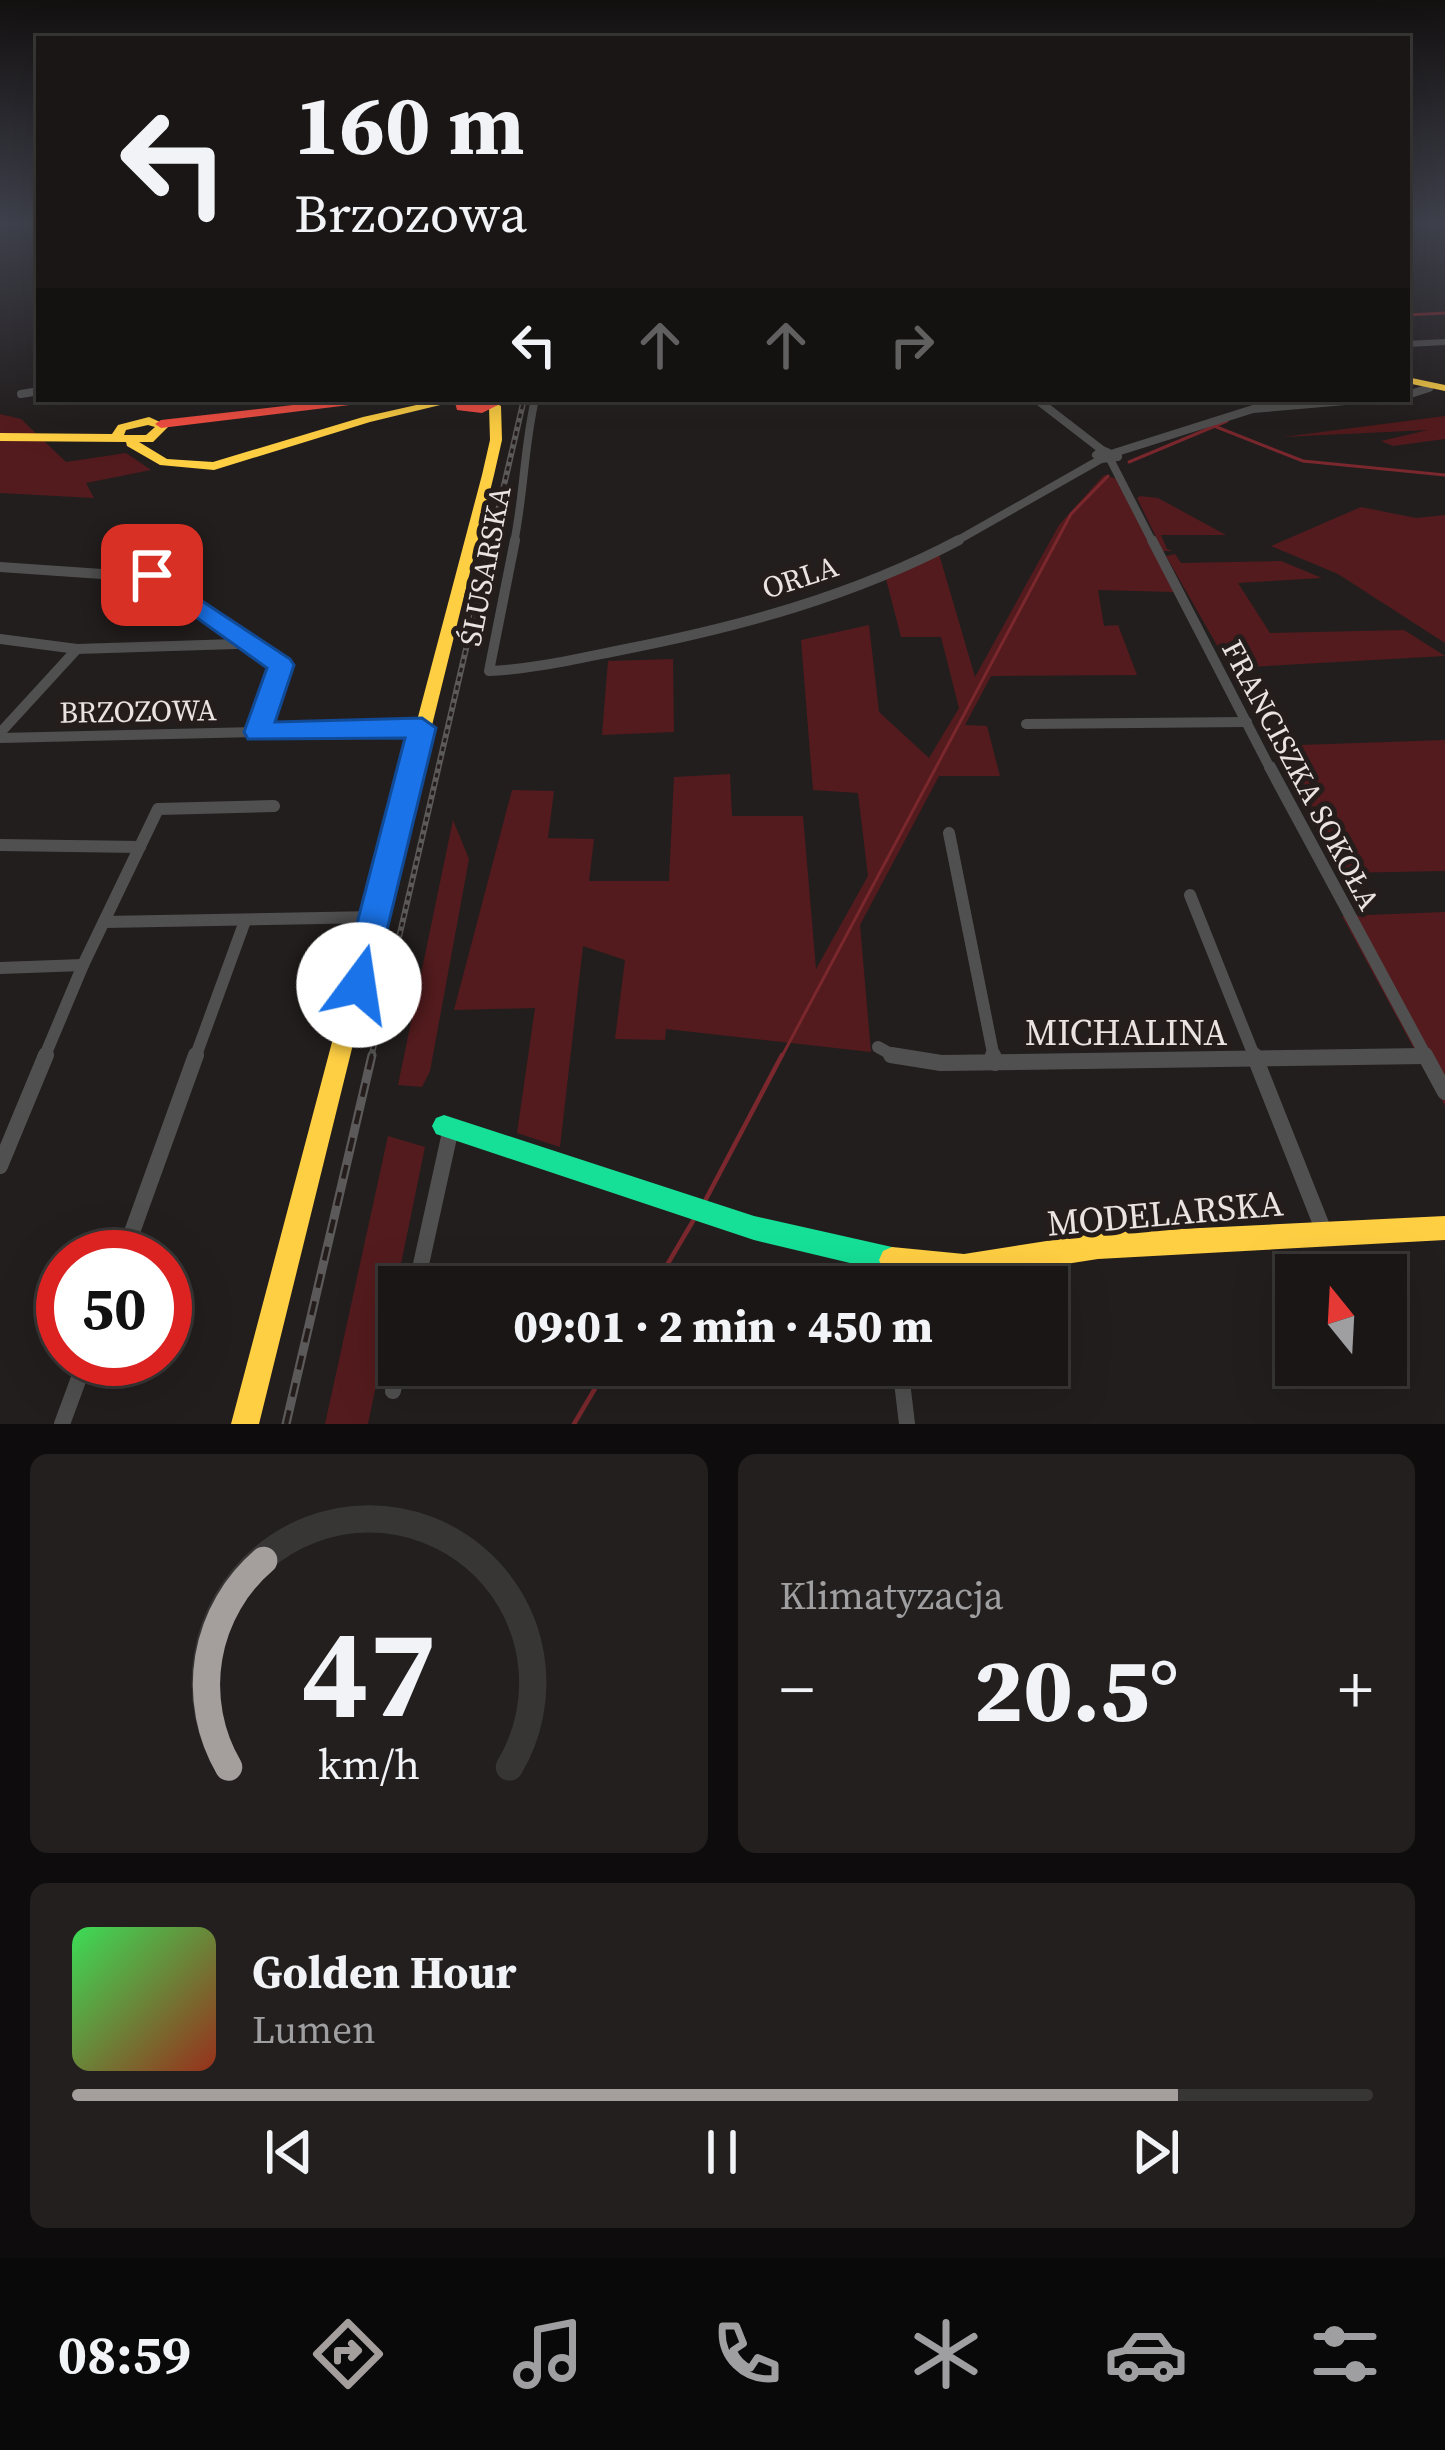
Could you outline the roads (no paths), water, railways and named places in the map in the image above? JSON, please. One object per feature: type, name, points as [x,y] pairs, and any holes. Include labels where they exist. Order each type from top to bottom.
[{"type":"main road","points":[[0,437],[155,437],[199,423],[352,402]]},
{"type":"main road","points":[[123,436],[143,421],[176,465],[226,464],[367,419],[417,409],[478,407],[488,475],[245,1424]]},
{"type":"main road","name":"MODELARSKA","points":[[448,1127],[736,1222],[891,1260],[970,1266],[1091,1247],[1445,1228]]},
{"type":"street","points":[[1410,344],[1445,342]]},
{"type":"street","points":[[21,394],[36,392]]},
{"type":"street","name":"ŚLUSARSKA","points":[[489,671],[527,479],[525,443],[535,402]]},
{"type":"street","name":"FRANCISZKA SOKOŁA","points":[[1041,402],[1070,421],[1107,456],[1121,478],[1445,1092]]},
{"type":"street","name":"ORLA","points":[[489,671],[519,670],[768,617],[942,550],[1107,456],[1253,409],[1334,402]]},
{"type":"street","points":[[1082,470],[1100,469],[1121,478]]},
{"type":"street","points":[[140,556],[152,575],[280,665],[258,732]]},
{"type":"street","points":[[0,567],[63,574],[152,575]]},
{"type":"street","points":[[0,639],[77,649],[236,644],[248,639]]},
{"type":"street","points":[[0,735],[77,649]]},
{"type":"street","points":[[1026,724],[1247,722]]},
{"type":"street","name":"BRZOZOWA","points":[[0,735],[422,728]]},
{"type":"street","points":[[0,1166],[83,965],[158,809],[274,806]]},
{"type":"street","name":"MICHALINA","points":[[949,833],[994,1063]]},
{"type":"street","points":[[0,845],[140,848]]},
{"type":"street","name":"MICHALINA","points":[[1190,895],[1257,1060]]},
{"type":"street","points":[[104,922],[376,917]]},
{"type":"street","points":[[133,1230],[245,921]]},
{"type":"street","points":[[0,968],[83,965]]},
{"type":"street","name":"MICHALINA","points":[[878,1047],[895,1058],[941,1064],[1425,1056]]},
{"type":"street","points":[[1257,1060],[1324,1232]]},
{"type":"street","name":"MODELARSKA","points":[[420,1266],[448,1127]]},
{"type":"street","points":[[891,1260],[891,1266]]},
{"type":"street","points":[[62,1424],[76,1386]]},
{"type":"street","points":[[393,1391],[394,1386]]},
{"type":"street","points":[[902,1386],[907,1424]]},
{"type":"waterway","points":[[1410,315],[1445,313]]},
{"type":"waterway","points":[[1215,426],[1227,421]]},
{"type":"waterway","points":[[1129,462],[1215,426]]},
{"type":"waterway","points":[[1215,426],[1303,461],[1445,475]]},
{"type":"waterway","points":[[781,1058],[1071,514],[1108,476]]},
{"type":"waterway","points":[[706,1199],[782,1055]]},
{"type":"waterway","points":[[666,1266],[693,1221]]},
{"type":"waterway","points":[[574,1424],[597,1386]]},
{"type":"railway","points":[[371,1058],[523,402]]},
{"type":"railway","points":[[286,1424],[372,1055]]}]
